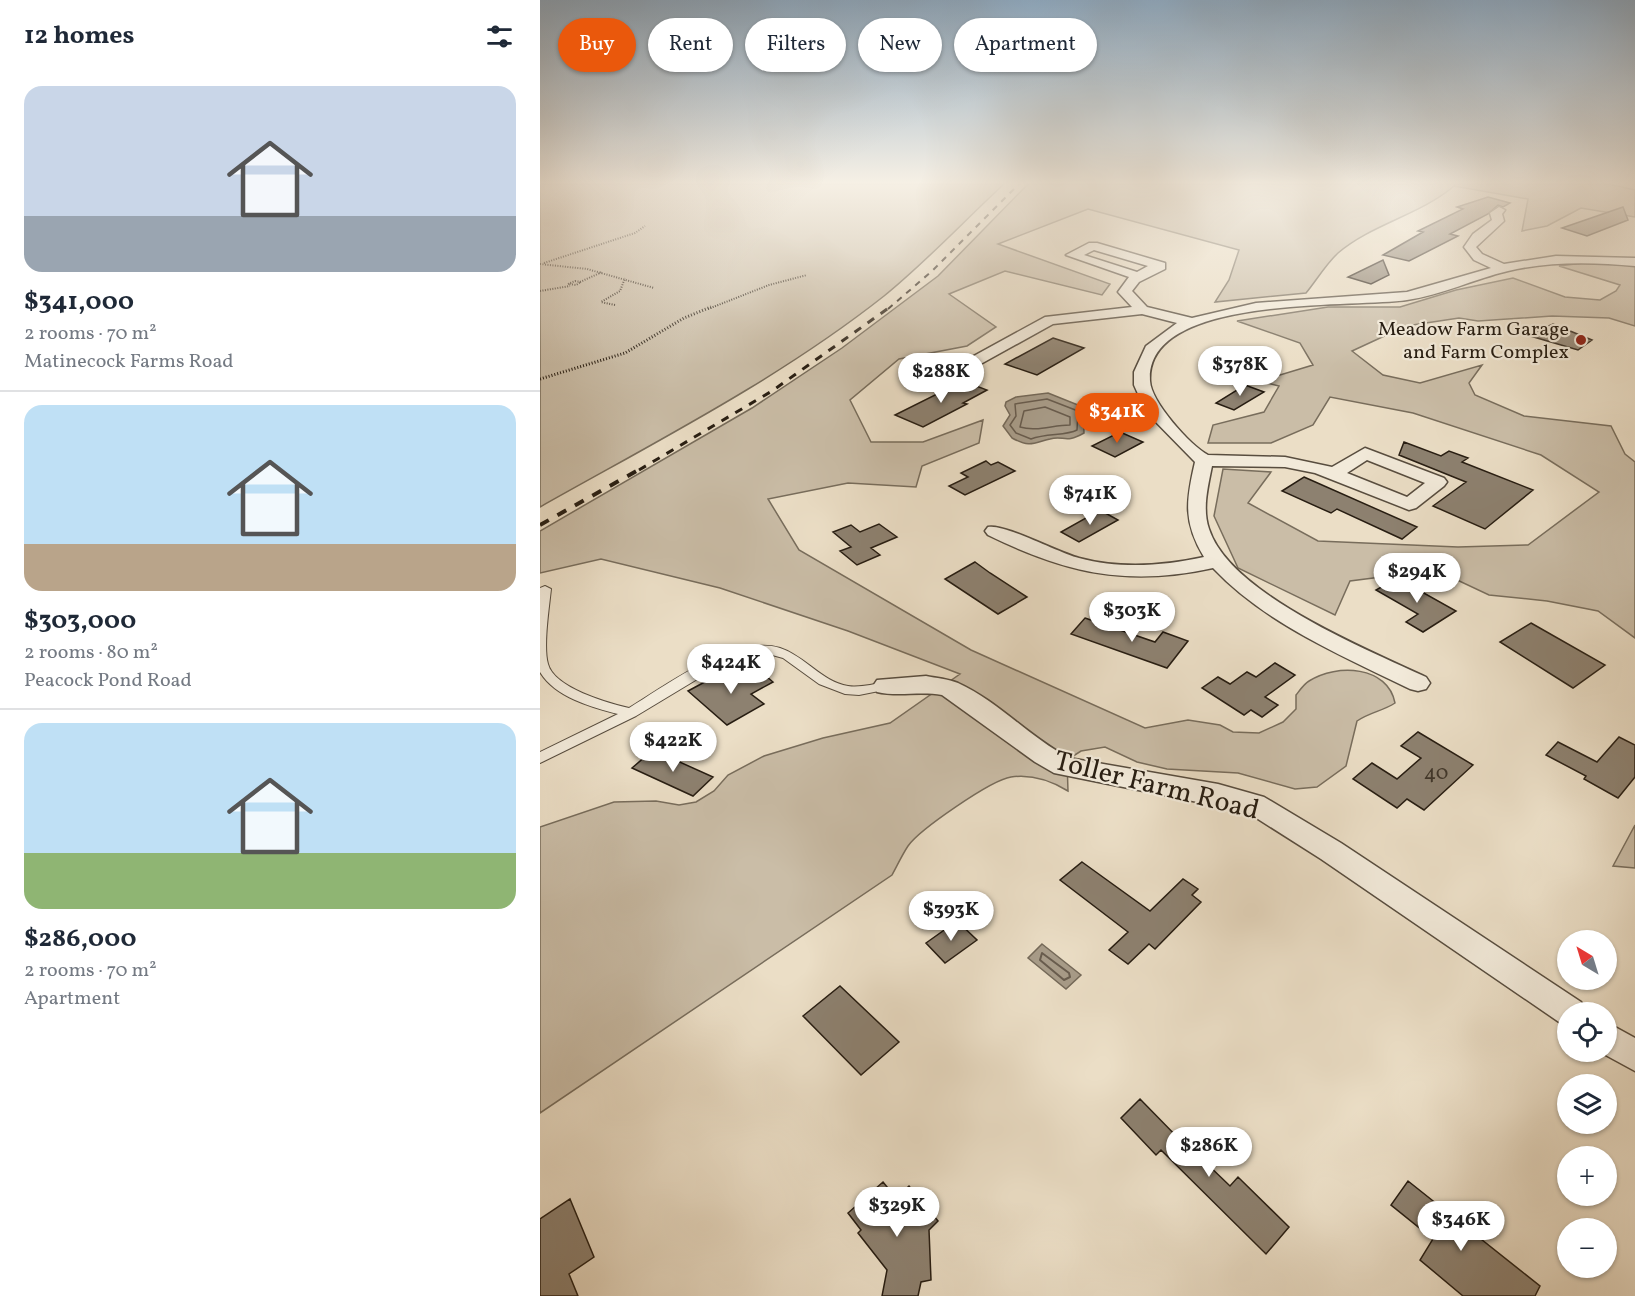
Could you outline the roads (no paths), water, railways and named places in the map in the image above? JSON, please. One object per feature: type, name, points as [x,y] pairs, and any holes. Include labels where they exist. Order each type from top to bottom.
[{"type":"street","points":[[1472,244],[1470,247],[1478,257],[1502,268]]},
{"type":"street","points":[[1138,276],[1072,255],[1093,246],[1160,266],[1138,276],[1127,285],[1125,292],[1142,310]]},
{"type":"street","points":[[1335,472],[1365,453],[1438,482],[1409,504],[1335,472],[1285,462],[1204,460],[1197,456],[1148,406],[1142,391],[1142,370],[1148,354],[1157,343],[1190,322],[1217,314],[1267,305],[1355,302],[1410,295],[1502,268],[1569,259],[1635,262]]},
{"type":"street","points":[[923,378],[954,373],[1050,320],[1142,310],[1190,322]]},
{"type":"street","points":[[1204,460],[1196,495],[1196,515],[1200,534],[1216,561],[1245,588],[1295,620],[1418,683]]},
{"type":"street","points":[[995,531],[1032,549],[1068,561],[1108,570],[1146,574],[1179,570],[1216,561]]},
{"type":"street","name":"Toller Farm Road","points":[[885,686],[926,684],[948,688],[966,698],[1044,756],[1062,766],[1218,794],[1255,804],[1331,851],[1557,1003]]},
{"type":"street","points":[[1617,1044],[1635,1056]]},
{"type":"lane","points":[[545,589],[542,664],[551,678],[602,707],[631,713]]},
{"type":"lane","points":[[540,758],[631,713],[727,658],[752,650],[766,649],[788,654],[825,684],[846,691],[885,686]]},
{"type":"water","points":[[1048,393],[1083,407],[1084,433],[1069,439],[1055,438],[1032,444],[1012,438],[1003,426],[1010,415],[1005,406],[1006,402],[1016,397]]},
{"type":"water","points":[[1042,944],[1081,975],[1066,989],[1028,958]]},
{"type":"railway","points":[[888,309],[959,244]]},
{"type":"railway","points":[[639,470],[772,391],[890,307]]},
{"type":"railway","points":[[540,525],[642,468]]},
{"type":"place","name":"Meadow Farm Garage and Farm Complex","points":[[1581,340]]}]
